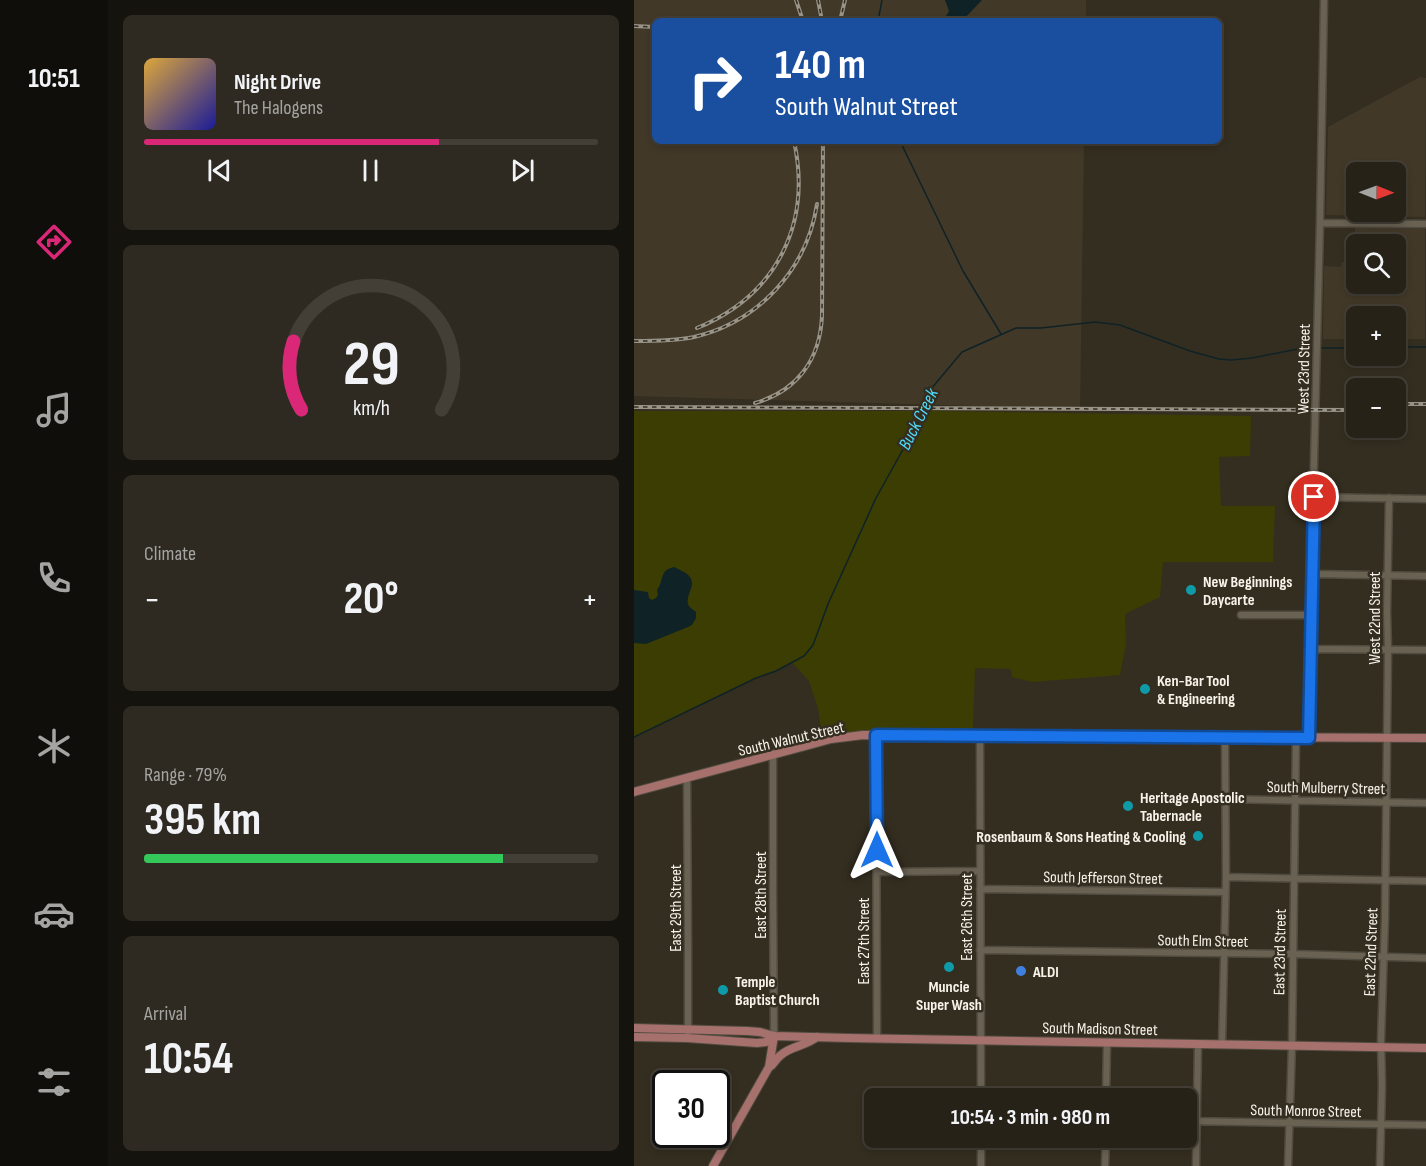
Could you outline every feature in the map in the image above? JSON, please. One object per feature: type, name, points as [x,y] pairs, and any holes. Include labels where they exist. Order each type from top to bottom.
[{"type":"main road","name":"South Walnut Street","points":[[634,792],[831,740],[876,735],[1426,738]]},
{"type":"main road","name":"South Madison Street","points":[[634,1028],[688,1034]]},
{"type":"main road","name":"South Madison Street","points":[[634,1037],[760,1032],[774,1036],[1426,1048]]},
{"type":"main road","points":[[769,1067],[774,1036]]},
{"type":"main road","points":[[713,1166],[769,1067],[781,1055],[817,1037]]},
{"type":"street","name":"West 23rd Street","points":[[1309,738],[1324,0]]},
{"type":"street","points":[[1321,223],[1426,224]]},
{"type":"street","points":[[1314,497],[1426,499]]},
{"type":"street","name":"West 22nd Street","points":[[1387,738],[1389,498]]},
{"type":"street","points":[[1312,574],[1426,576]]},
{"type":"street","points":[[1241,615],[1312,615]]},
{"type":"street","points":[[1311,649],[1426,650]]},
{"type":"street","name":"East 27th Street","points":[[876,735],[877,1038]]},
{"type":"street","name":"East 26th Street","points":[[980,735],[980,1088]]},
{"type":"street","points":[[1222,1044],[1226,877],[1225,738]]},
{"type":"street","name":"East 23rd Street","points":[[1288,1166],[1296,738]]},
{"type":"street","name":"East 22nd Street","points":[[1380,1166],[1387,738]]},
{"type":"street","name":"East 28th Street","points":[[774,754],[774,1036]]},
{"type":"street","name":"East 29th Street","points":[[687,778],[688,1034]]},
{"type":"street","name":"South Mulberry Street","points":[[1225,799],[1426,803]]},
{"type":"street","points":[[877,872],[980,871]]},
{"type":"street","points":[[1226,877],[1426,881]]},
{"type":"street","name":"South Jefferson Street","points":[[980,889],[1225,892]]},
{"type":"street","name":"South Elm Street","points":[[980,950],[1426,958]]},
{"type":"street","points":[[1106,1088],[1107,1042]]},
{"type":"street","points":[[1197,1122],[1198,1044]]},
{"type":"street","name":"South Monroe Street","points":[[1197,1122],[1426,1125]]},
{"type":"street","points":[[981,1148],[981,1166]]},
{"type":"street","points":[[1105,1166],[1106,1148]]},
{"type":"street","points":[[1196,1148],[1196,1166]]},
{"type":"shaded area","points":[[634,0],[1086,0],[1086,18],[652,18],[652,144],[1084,144],[1080,409],[634,396]]},
{"type":"shaded area","points":[[1420,77],[1426,78],[1425,217],[1406,217],[1406,162],[1346,162],[1346,215],[1326,215],[1328,127]]},
{"type":"shaded area","points":[[1355,227],[1425,229],[1425,339],[1406,339],[1406,306],[1346,306],[1346,339],[1323,339],[1324,266],[1341,267],[1342,262],[1346,262],[1346,294],[1406,294],[1406,234],[1355,234]]},
{"type":"shaded area","points":[[634,411],[936,411],[1251,416],[1250,456],[1219,457],[1221,506],[1275,506],[1273,562],[1163,562],[1160,597],[1125,614],[1126,644],[1120,675],[1032,682],[1012,677],[1011,669],[975,668],[973,728],[852,732],[822,737],[818,708],[809,681],[792,662],[634,737]]},
{"type":"water","points":[[945,0],[982,0],[965,18],[945,18],[949,11]]},
{"type":"water","points":[[674,567],[691,578],[692,586],[688,602],[689,607],[696,612],[696,618],[692,625],[646,644],[634,643],[634,590],[648,592],[652,600],[656,598],[664,573]]},
{"type":"waterway","points":[[879,18],[882,0]]},
{"type":"waterway","points":[[901,144],[963,271],[1001,334]]},
{"type":"waterway","name":"Buck Creek","points":[[634,737],[804,656],[813,645],[828,604],[876,498],[926,408],[931,389],[962,352],[1016,328],[1041,328],[1095,322],[1120,325],[1190,351],[1219,359],[1252,358],[1303,348],[1315,348]]},
{"type":"waterway","name":"Buck Creek","points":[[1406,347],[1426,347]]},
{"type":"waterway","name":"Buck Creek","points":[[1320,348],[1346,348]]},
{"type":"railway","points":[[796,0],[802,18]]},
{"type":"railway","points":[[818,0],[821,18]]},
{"type":"railway","points":[[841,18],[845,0]]},
{"type":"railway","points":[[634,26],[652,27]]},
{"type":"railway","points":[[697,328],[725,314],[748,297],[768,276],[782,253],[792,228],[798,201],[798,172],[794,144]]},
{"type":"railway","points":[[755,403],[770,398],[794,382],[804,372],[817,346],[822,316],[823,144]]},
{"type":"railway","points":[[634,341],[694,337],[717,330],[758,306],[776,290],[803,251],[817,204]]},
{"type":"railway","points":[[1406,404],[1426,404]]},
{"type":"railway","points":[[634,407],[1346,410]]},
{"type":"place","name":"New Beginnings Daycarte","points":[[1191,590]]},
{"type":"place","name":"Ken-Bar Tool & Engineering","points":[[1145,689]]},
{"type":"place","name":"Heritage Apostolic Tabernacle","points":[[1128,806]]},
{"type":"place","name":"Rosenbaum & Sons Heating & Cooling","points":[[1198,836]]},
{"type":"place","name":"Muncie Super Wash","points":[[949,967]]},
{"type":"place","name":"ALDI","points":[[1021,971]]},
{"type":"place","name":"Temple Baptist Church","points":[[723,990]]},
{"type":"route","points":[[877,850],[876,735],[1309,738],[1314,497]]}]
